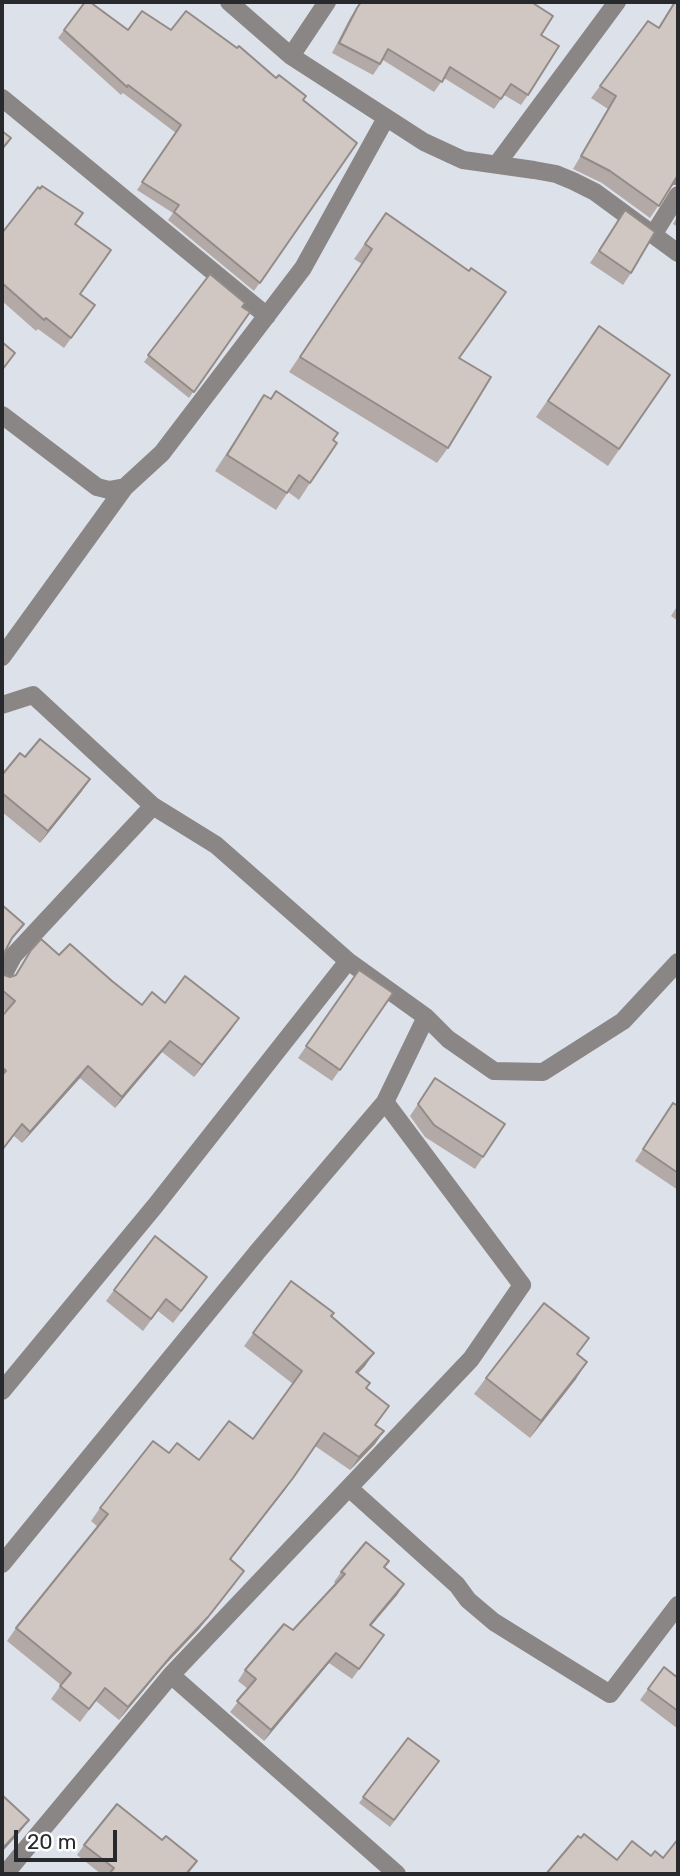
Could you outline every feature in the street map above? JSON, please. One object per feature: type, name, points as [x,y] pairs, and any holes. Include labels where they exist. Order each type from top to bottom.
[{"type":"street","points":[[229,2],[291,56],[424,142],[463,160],[556,174],[573,181],[595,192],[678,253]]},
{"type":"street","points":[[291,56],[327,2]]},
{"type":"street","points":[[497,164],[617,2]]},
{"type":"street","points":[[2,98],[267,316]]},
{"type":"street","points":[[2,657],[125,487],[162,453],[303,268],[386,118]]},
{"type":"street","points":[[653,234],[678,195]]},
{"type":"street","points":[[2,415],[97,487],[109,490],[125,487]]},
{"type":"street","points":[[2,705],[33,695],[153,806],[216,845],[348,961],[426,1017],[448,1039],[494,1072],[543,1072],[623,1021],[678,962]]},
{"type":"street","points":[[2,977],[13,955],[153,806]]},
{"type":"street","points":[[2,1391],[155,1206],[348,961]]},
{"type":"street","points":[[2,1564],[258,1251],[385,1102],[426,1017]]},
{"type":"street","points":[[5,1874],[171,1675],[471,1359],[522,1285],[385,1102]]},
{"type":"street","points":[[349,1488],[494,1622],[610,1694],[678,1605]]},
{"type":"street","points":[[171,1675],[397,1874]]},
{"type":"building","points":[[85,2],[90,2],[128,30],[142,11],[171,30],[186,11],[237,48],[239,46],[276,78],[279,75],[306,96],[303,100],[357,143],[260,283],[174,212],[179,205],[142,182],[181,125],[128,85],[127,87],[64,30]]},
{"type":"building","points":[[361,2],[534,2],[553,16],[541,35],[559,46],[528,95],[511,84],[501,99],[450,67],[442,82],[388,49],[380,64],[339,43]]},
{"type":"building","points":[[675,2],[678,2],[678,175],[659,206],[610,171],[581,156],[616,96],[600,86],[648,21],[659,28]]},
{"type":"building","points":[[2,131],[11,138],[2,149]]},
{"type":"building","points":[[42,186],[83,213],[75,224],[111,250],[80,294],[95,305],[71,338],[46,318],[44,320],[2,283],[2,233],[38,187],[40,189]]},
{"type":"building","points":[[625,210],[655,232],[631,273],[599,251]]},
{"type":"building","points":[[386,213],[469,271],[471,268],[506,292],[459,358],[491,377],[448,448],[300,357],[372,249],[365,244]]},
{"type":"building","points":[[210,274],[245,303],[242,307],[250,312],[194,392],[148,355]]},
{"type":"building","points":[[599,326],[670,375],[619,449],[548,401]]},
{"type":"building","points":[[2,342],[15,353],[2,370]]},
{"type":"building","points":[[276,391],[338,433],[333,440],[337,443],[310,483],[299,475],[287,493],[227,455],[264,395],[271,399]]},
{"type":"building","points":[[40,739],[90,779],[48,831],[2,793],[2,775],[20,753],[25,757]]},
{"type":"building","points":[[2,905],[24,924],[12,938],[2,957]]},
{"type":"building","points":[[41,939],[59,955],[70,944],[142,1005],[152,992],[165,1003],[185,976],[239,1018],[202,1065],[170,1041],[122,1097],[88,1066],[30,1132],[22,1124],[2,1150],[2,1075],[6,1071],[2,1067],[2,1016],[15,1001],[2,990],[2,972],[10,977],[16,975]]},
{"type":"building","points":[[359,970],[393,993],[340,1070],[306,1046]]},
{"type":"building","points":[[435,1078],[505,1124],[483,1157],[434,1125],[418,1104]]},
{"type":"building","points":[[673,1103],[678,1106],[678,1173],[643,1149]]},
{"type":"building","points":[[155,1236],[207,1277],[181,1311],[166,1299],[151,1319],[114,1290]]},
{"type":"building","points":[[291,1281],[334,1313],[331,1316],[374,1353],[356,1372],[370,1383],[366,1388],[389,1406],[375,1425],[384,1431],[359,1457],[324,1433],[230,1559],[244,1571],[208,1617],[128,1707],[105,1688],[89,1709],[60,1686],[71,1673],[16,1628],[108,1514],[100,1508],[153,1441],[169,1453],[177,1443],[199,1460],[229,1421],[253,1439],[302,1371],[253,1333]]},
{"type":"building","points":[[544,1303],[589,1338],[577,1354],[587,1362],[541,1421],[486,1378]]},
{"type":"building","points":[[366,1542],[389,1561],[384,1567],[404,1584],[370,1625],[384,1635],[359,1669],[336,1653],[271,1730],[237,1701],[256,1679],[245,1670],[284,1624],[293,1630],[345,1574],[341,1572]]},
{"type":"building","points":[[664,1667],[678,1678],[678,1711],[648,1689]]},
{"type":"building","points":[[408,1738],[439,1761],[394,1820],[363,1797]]},
{"type":"building","points":[[2,1795],[29,1820],[2,1849]]},
{"type":"building","points":[[117,1804],[162,1840],[166,1836],[197,1861],[186,1874],[109,1874],[114,1868],[84,1845]]},
{"type":"building","points":[[584,1834],[617,1860],[632,1841],[651,1856],[655,1851],[663,1858],[678,1839],[678,1874],[546,1874],[578,1836],[581,1838]]}]
